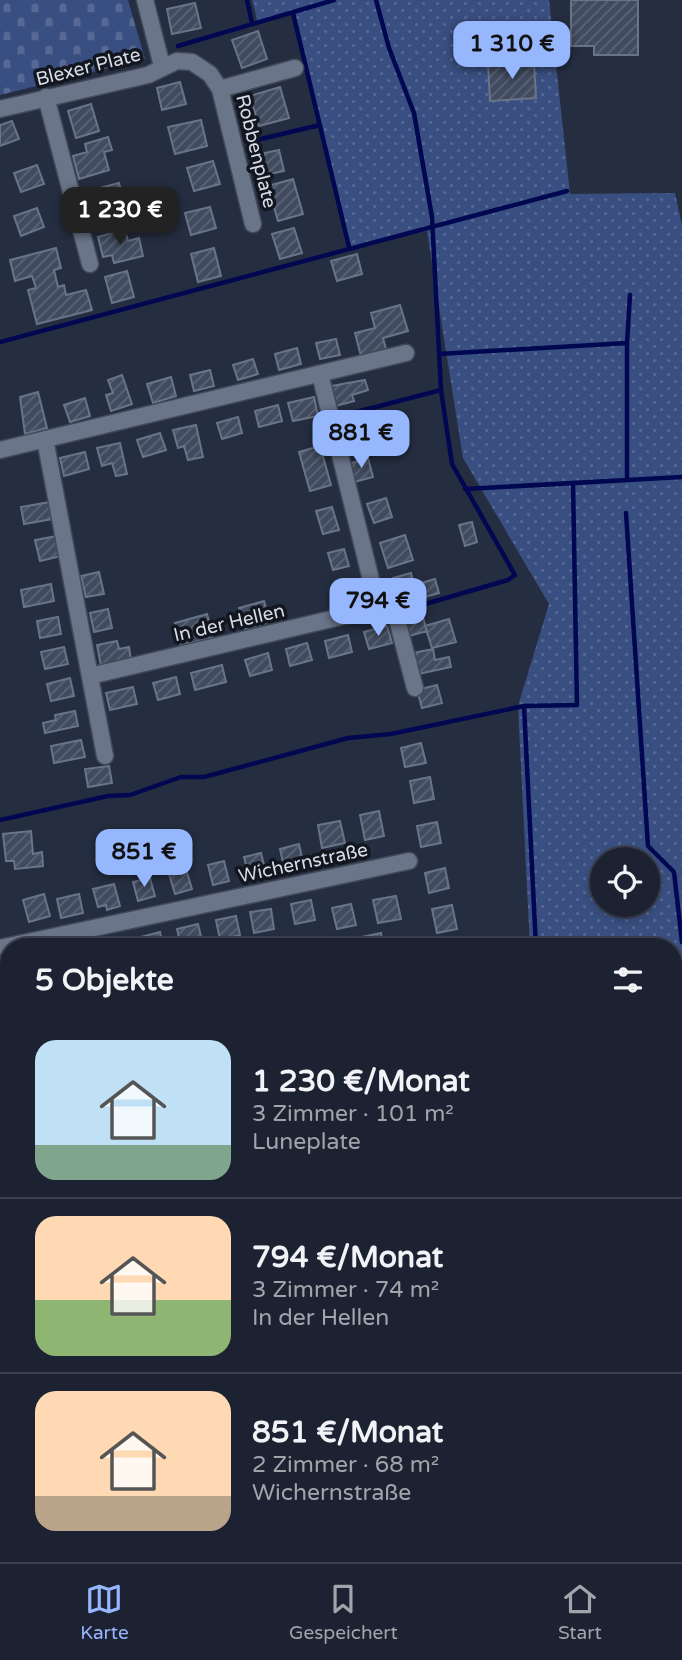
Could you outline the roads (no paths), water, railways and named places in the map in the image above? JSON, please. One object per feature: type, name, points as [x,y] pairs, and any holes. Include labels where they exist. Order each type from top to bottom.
[{"type":"street","points":[[145,0],[162,66]]},
{"type":"street","name":"Blexer Plate","points":[[0,109],[148,75],[177,61],[192,62],[210,75],[220,89]]},
{"type":"street","points":[[220,89],[295,68]]},
{"type":"street","name":"Robbenplate","points":[[220,89],[253,224]]},
{"type":"street","points":[[46,97],[90,264]]},
{"type":"street","points":[[0,450],[406,353]]},
{"type":"street","points":[[320,374],[378,608],[395,612],[415,688]]},
{"type":"street","points":[[45,439],[104,756]]},
{"type":"street","name":"In der Hellen","points":[[90,676],[378,608]]},
{"type":"street","name":"Wichernstraße","points":[[47,938],[409,861]]},
{"type":"waterway","points":[[247,0],[252,23]]},
{"type":"waterway","points":[[178,46],[334,0]]},
{"type":"waterway","points":[[376,0],[389,48],[414,113],[432,217],[441,390],[452,464],[515,575],[508,580],[408,609]]},
{"type":"waterway","points":[[293,13],[349,247]]},
{"type":"waterway","points":[[248,142],[320,125]]},
{"type":"waterway","points":[[0,342],[567,191]]},
{"type":"waterway","points":[[627,479],[627,343],[630,295]]},
{"type":"waterway","points":[[439,354],[627,343]]},
{"type":"waterway","points":[[345,415],[441,390]]},
{"type":"waterway","points":[[465,489],[682,477]]},
{"type":"waterway","points":[[0,820],[108,796],[130,795],[181,777],[204,777],[348,738],[391,734],[524,706],[577,705],[573,483]]},
{"type":"waterway","points":[[626,513],[648,846],[674,872],[682,938]]},
{"type":"waterway","points":[[524,706],[536,938]]}]
